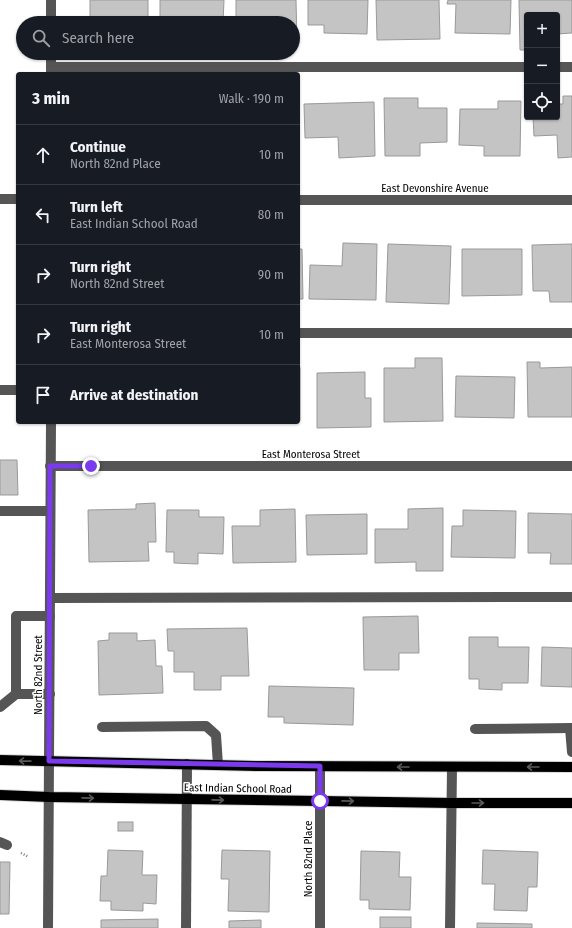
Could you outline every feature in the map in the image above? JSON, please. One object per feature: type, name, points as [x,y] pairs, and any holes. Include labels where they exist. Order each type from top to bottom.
[{"type":"main road","name":"East Indian School Road","points":[[0,760],[218,765],[572,767]]},
{"type":"main road","name":"East Indian School Road","points":[[0,795],[452,803],[572,803]]},
{"type":"street","points":[[51,0],[51,16]]},
{"type":"street","points":[[51,70],[524,67]]},
{"type":"street","points":[[560,67],[572,67]]},
{"type":"street","points":[[0,199],[16,199]]},
{"type":"street","name":"East Devonshire Avenue","points":[[300,200],[572,200]]},
{"type":"street","points":[[300,333],[572,333]]},
{"type":"street","points":[[0,390],[16,390]]},
{"type":"street","name":"North 82nd Street","points":[[48,928],[51,424]]},
{"type":"street","name":"East Monterosa Street","points":[[50,466],[572,466]]},
{"type":"street","points":[[0,511],[50,511]]},
{"type":"street","points":[[50,598],[572,597]]},
{"type":"street","points":[[16,694],[16,616],[50,616]]},
{"type":"street","points":[[0,707],[16,694],[50,694]]},
{"type":"street","name":"East Indian School Road","points":[[102,727],[206,726],[216,735],[218,765]]},
{"type":"street","points":[[475,729],[571,728],[572,752]]},
{"type":"street","points":[[186,928],[187,764]]},
{"type":"street","name":"North 82nd Place","points":[[320,766],[320,928]]},
{"type":"street","points":[[450,928],[452,767]]},
{"type":"building","points":[[90,0],[148,0],[148,16],[90,16]]},
{"type":"building","points":[[160,0],[224,0],[223,16],[160,16]]},
{"type":"building","points":[[236,0],[296,0],[296,16],[236,16]]},
{"type":"building","points":[[308,0],[368,0],[367,34],[324,33],[324,25],[308,25]]},
{"type":"building","points":[[376,0],[439,0],[440,39],[377,40]]},
{"type":"building","points":[[448,0],[511,0],[510,34],[455,33],[456,4],[447,4]]},
{"type":"building","points":[[519,0],[572,0],[572,33],[560,34],[560,12],[524,12],[524,50],[520,50]]},
{"type":"building","points":[[563,96],[572,96],[572,157],[558,158],[557,135],[534,136],[533,120],[560,120],[560,104],[563,104]]},
{"type":"building","points":[[384,98],[418,98],[418,108],[447,108],[447,142],[420,143],[420,156],[385,156]]},
{"type":"building","points":[[498,101],[521,101],[520,156],[484,156],[484,146],[459,145],[460,109],[498,109]]},
{"type":"building","points":[[374,102],[375,156],[339,158],[338,137],[305,138],[304,104]]},
{"type":"building","points":[[343,243],[377,244],[376,300],[309,299],[310,265],[342,266]]},
{"type":"building","points":[[388,244],[451,246],[449,304],[386,302]]},
{"type":"building","points":[[572,244],[572,302],[550,302],[549,291],[533,291],[532,245]]},
{"type":"building","points":[[300,249],[302,249],[303,299],[300,299]]},
{"type":"building","points":[[462,249],[522,249],[522,295],[462,296]]},
{"type":"building","points":[[415,358],[442,358],[443,421],[384,422],[384,368],[415,368]]},
{"type":"building","points":[[527,362],[540,362],[540,368],[572,367],[572,417],[528,417]]},
{"type":"building","points":[[365,372],[365,398],[371,398],[371,427],[317,428],[317,373]]},
{"type":"building","points":[[456,376],[515,377],[514,418],[455,417]]},
{"type":"building","points":[[0,460],[17,460],[18,495],[0,495]]},
{"type":"building","points":[[155,503],[156,542],[148,542],[149,561],[89,562],[88,510],[136,509],[136,504]]},
{"type":"building","points":[[443,508],[443,571],[416,571],[416,562],[375,563],[375,529],[408,529],[408,509]]},
{"type":"building","points":[[295,509],[296,562],[233,563],[232,526],[260,526],[260,510]]},
{"type":"building","points":[[167,510],[199,510],[199,517],[224,517],[223,554],[198,553],[198,564],[174,563],[174,552],[166,552]]},
{"type":"building","points":[[463,510],[516,511],[515,558],[451,557],[452,526],[463,526]]},
{"type":"building","points":[[528,513],[572,514],[572,564],[550,564],[551,553],[528,553]]},
{"type":"building","points":[[367,514],[367,554],[307,555],[306,515]]},
{"type":"building","points":[[418,616],[419,653],[399,653],[399,670],[364,670],[363,617]]},
{"type":"building","points":[[247,628],[249,676],[221,676],[221,690],[194,690],[194,672],[174,672],[174,651],[168,651],[167,629]]},
{"type":"building","points":[[109,633],[137,633],[137,641],[155,640],[156,666],[162,666],[163,693],[99,695],[98,641],[109,640]]},
{"type":"building","points":[[469,637],[498,637],[498,647],[529,647],[528,683],[502,683],[502,690],[479,689],[479,679],[469,679]]},
{"type":"building","points":[[542,647],[572,648],[572,687],[541,686]]},
{"type":"building","points":[[269,686],[354,688],[353,725],[284,723],[284,717],[268,717]]},
{"type":"building","points":[[118,822],[133,822],[133,831],[118,831]]},
{"type":"building","points":[[108,850],[143,851],[142,875],[157,875],[156,904],[143,903],[143,911],[111,910],[111,901],[100,901],[101,876],[107,876]]},
{"type":"building","points":[[222,850],[270,851],[269,912],[228,911],[229,879],[221,879]]},
{"type":"building","points":[[483,850],[538,852],[537,887],[528,887],[527,911],[494,910],[495,884],[482,884]]},
{"type":"building","points":[[361,851],[400,852],[399,877],[411,877],[410,910],[369,909],[369,900],[360,900]]},
{"type":"building","points":[[0,862],[10,862],[9,914],[0,914]]},
{"type":"building","points":[[380,917],[411,917],[411,928],[380,928]]},
{"type":"building","points":[[158,919],[158,928],[101,928],[101,920]]},
{"type":"building","points":[[261,920],[261,928],[229,928],[229,921]]},
{"type":"building","points":[[477,923],[532,924],[532,928],[477,928]]},
{"type":"route","points":[[91,466],[50,466],[49,761],[320,766],[320,801]]}]
